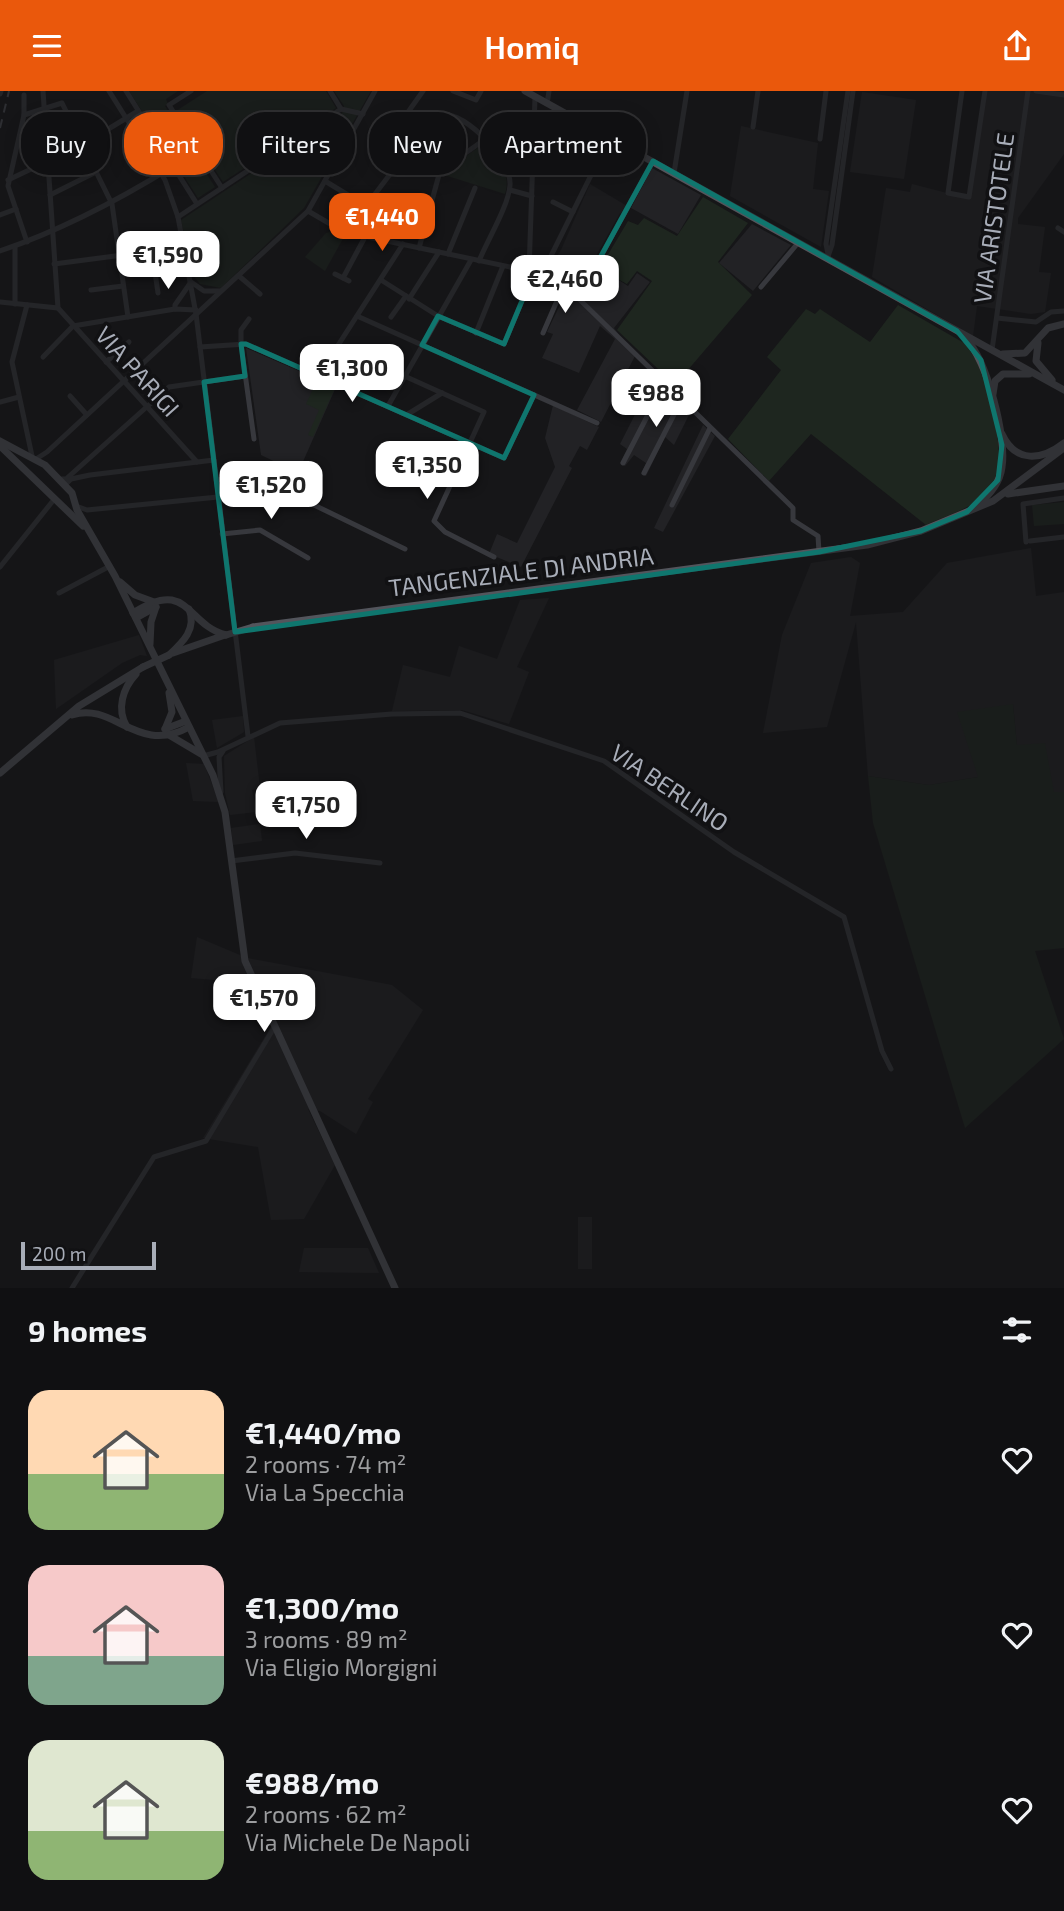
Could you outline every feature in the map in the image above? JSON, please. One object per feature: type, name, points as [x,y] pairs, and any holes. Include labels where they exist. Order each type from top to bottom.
[{"type":"main road","points":[[525,91],[564,112]]},
{"type":"main road","points":[[646,157],[1064,390]]},
{"type":"main road","points":[[995,352],[1020,355],[1038,341],[1048,328],[1064,324]]},
{"type":"main road","points":[[957,331],[979,356],[993,402],[1003,456],[998,480],[982,501],[957,517]]},
{"type":"main road","points":[[1038,341],[1035,353],[1040,368],[1064,390]]},
{"type":"main road","points":[[993,402],[993,387],[1003,374],[1015,372],[1038,376]]},
{"type":"main road","points":[[999,428],[1009,446],[1025,456],[1043,456],[1064,446]]},
{"type":"main road","points":[[0,443],[34,457],[62,479],[70,490],[203,756],[221,796],[243,954],[395,1288]]},
{"type":"main road","points":[[0,443],[13,461],[89,530]]},
{"type":"main road","name":"TANGENZIALE DI ANDRIA","points":[[0,772],[56,723],[102,691],[169,655],[226,635],[253,627],[819,552],[904,536],[957,517],[998,498],[1064,446]]},
{"type":"main road","points":[[13,461],[13,452],[22,451]]},
{"type":"main road","points":[[998,498],[1026,489],[1064,486]]},
{"type":"main road","points":[[56,500],[72,504],[70,490]]},
{"type":"main road","points":[[115,576],[135,595],[158,604]]},
{"type":"main road","points":[[134,615],[174,600],[186,604],[212,630],[226,635]]},
{"type":"main road","points":[[150,647],[150,627],[158,604]]},
{"type":"main road","points":[[169,655],[184,641],[191,628],[191,615],[186,604]]},
{"type":"main road","points":[[130,730],[123,719],[123,698],[129,683],[144,667]]},
{"type":"main road","points":[[167,683],[172,709],[167,732]]},
{"type":"main road","points":[[56,723],[85,712],[109,718],[130,730],[152,734],[188,724]]},
{"type":"main road","points":[[167,732],[203,756]]},
{"type":"street","points":[[43,91],[44,112]]},
{"type":"street","points":[[109,91],[124,117]]},
{"type":"street","points":[[126,91],[138,111]]},
{"type":"street","points":[[174,112],[169,105],[191,91]]},
{"type":"street","points":[[330,91],[341,109],[363,114]]},
{"type":"street","points":[[27,306],[12,362],[29,445],[34,457],[47,452],[308,211],[376,91]]},
{"type":"street","points":[[408,112],[423,91]]},
{"type":"street","points":[[453,91],[476,100],[481,91]]},
{"type":"street","points":[[547,103],[549,91]]},
{"type":"street","points":[[674,173],[687,91]]},
{"type":"street","points":[[753,127],[758,91]]},
{"type":"street","points":[[820,139],[826,91]]},
{"type":"street","points":[[827,257],[851,91]]},
{"type":"street","points":[[962,91],[948,193],[969,197],[985,91]]},
{"type":"street","name":"VIA ARISTOTELE","points":[[995,352],[996,318],[1028,91]]},
{"type":"street","points":[[1038,91],[1064,95]]},
{"type":"street","points":[[24,95],[24,112]]},
{"type":"street","points":[[535,97],[535,112]]},
{"type":"street","points":[[33,112],[62,103],[66,112]]},
{"type":"street","points":[[178,217],[341,109]]},
{"type":"street","points":[[466,122],[480,136]]},
{"type":"street","points":[[21,127],[8,180],[27,242]]},
{"type":"street","points":[[578,299],[653,161]]},
{"type":"street","points":[[8,180],[21,174]]},
{"type":"street","points":[[0,302],[58,308],[49,175]]},
{"type":"street","points":[[50,195],[90,175]]},
{"type":"street","points":[[98,175],[112,204],[128,317]]},
{"type":"street","points":[[0,251],[52,233],[112,204],[158,175]]},
{"type":"street","points":[[160,175],[178,217],[197,314],[248,736]]},
{"type":"street","points":[[178,175],[197,204]]},
{"type":"street","points":[[214,175],[222,188]]},
{"type":"street","points":[[325,181],[366,207],[388,175]]},
{"type":"street","points":[[419,248],[439,175]]},
{"type":"street","points":[[479,261],[510,190],[508,175]]},
{"type":"street","points":[[381,280],[438,316],[504,344],[532,272],[533,175]]},
{"type":"street","points":[[542,274],[592,175]]},
{"type":"street","points":[[448,254],[475,188]]},
{"type":"street","points":[[510,190],[532,196]]},
{"type":"street","points":[[553,202],[573,212]]},
{"type":"street","points":[[0,215],[16,209]]},
{"type":"street","points":[[308,211],[332,227],[365,237],[542,274],[563,287],[665,382],[789,504],[793,509],[793,520],[818,536],[819,552]]},
{"type":"street","points":[[335,274],[346,280],[365,237]]},
{"type":"street","points":[[761,287],[798,243]]},
{"type":"street","points":[[319,375],[403,244]]},
{"type":"street","points":[[15,246],[15,304]]},
{"type":"street","points":[[54,264],[184,247]]},
{"type":"street","points":[[152,251],[158,293]]},
{"type":"street","points":[[391,317],[439,252]]},
{"type":"street","points":[[388,406],[471,260]]},
{"type":"street","points":[[476,333],[503,266]]},
{"type":"street","points":[[239,275],[260,294]]},
{"type":"street","points":[[191,282],[204,291],[223,290]]},
{"type":"street","points":[[187,324],[184,313],[174,305],[191,282]]},
{"type":"street","points":[[90,290],[123,286]]},
{"type":"street","points":[[543,333],[563,287]]},
{"type":"street","name":"VIA PARIGI","points":[[58,308],[197,462]]},
{"type":"street","points":[[43,357],[73,325],[177,309],[197,314]]},
{"type":"street","points":[[996,318],[1031,322],[1051,313],[1064,311]]},
{"type":"street","points":[[357,316],[597,423]]},
{"type":"street","points":[[249,319],[241,330],[241,344],[254,439]]},
{"type":"street","points":[[106,362],[129,341]]},
{"type":"street","points":[[200,347],[241,344],[319,375],[504,458],[534,395]]},
{"type":"street","points":[[338,346],[484,412],[434,521],[445,532],[494,557]]},
{"type":"street","points":[[62,479],[169,387],[245,376]]},
{"type":"street","points":[[624,463],[665,382]]},
{"type":"street","points":[[408,414],[442,393]]},
{"type":"street","points":[[70,396],[87,415]]},
{"type":"street","points":[[0,402],[19,397]]},
{"type":"street","points":[[644,473],[682,399]]},
{"type":"street","points":[[672,505],[710,428]]},
{"type":"street","points":[[22,451],[29,445]]},
{"type":"street","points":[[45,465],[47,452]]},
{"type":"street","points":[[70,490],[69,480],[90,475],[214,460]]},
{"type":"street","points":[[86,461],[84,470],[90,475]]},
{"type":"street","points":[[216,480],[254,476],[405,549]]},
{"type":"street","points":[[75,504],[79,509],[87,510],[218,497]]},
{"type":"street","points":[[1064,498],[1023,504],[1028,542],[1064,537]]},
{"type":"street","points":[[0,567],[56,500]]},
{"type":"street","points":[[87,510],[84,517],[89,530]]},
{"type":"street","points":[[222,534],[260,530],[308,558]]},
{"type":"street","points":[[58,593],[110,566]]},
{"type":"street","name":"VIA BERLINO","points":[[203,756],[280,723],[392,714],[460,713],[604,761],[734,852],[844,917],[882,1051],[891,1069]]},
{"type":"street","points":[[221,796],[219,757],[225,748]]},
{"type":"street","points":[[231,861],[295,853],[380,863]]},
{"type":"street","points":[[72,1288],[154,1157],[206,1140],[276,1025]]},
{"type":"highlighted area","points":[[653,161],[957,331],[981,360],[1002,445],[998,480],[967,512],[921,531],[819,552],[235,632],[204,382],[245,376],[241,344],[246,344],[504,458],[534,395],[422,345],[438,316],[504,344],[534,272],[578,298]]},
{"type":"shaded area","points":[[129,91],[178,91],[166,99],[168,104],[165,106],[169,112],[142,112]]},
{"type":"shaded area","points":[[207,91],[326,91],[336,108],[330,112],[237,112],[237,173],[223,182],[218,175],[223,175],[223,112],[176,111]]},
{"type":"shaded area","points":[[334,91],[371,91],[355,119],[355,112],[342,112],[344,106]]},
{"type":"shaded area","points":[[987,91],[1064,91],[1064,154],[1018,218],[1018,224],[1045,227],[1039,272],[1051,273],[1045,312],[1031,314],[977,306],[973,336],[872,277],[886,188],[910,192],[912,184],[970,199]]},
{"type":"shaded area","points":[[862,92],[916,100],[904,179],[850,172]]},
{"type":"shaded area","points":[[741,126],[818,143],[813,189],[829,191],[821,247],[730,196]]},
{"type":"shaded area","points":[[480,146],[480,175],[505,175],[505,194],[444,175],[466,175],[466,156]]},
{"type":"shaded area","points":[[652,168],[701,195],[678,234],[631,208]]},
{"type":"shaded area","points":[[183,175],[207,175],[215,187],[198,198]]},
{"type":"shaded area","points":[[249,175],[323,175],[304,208],[221,288],[200,284],[193,275],[181,220]]},
{"type":"shaded area","points":[[590,184],[627,206],[623,214],[620,213],[592,263],[628,286],[637,273],[650,282],[614,328],[635,356],[601,422],[577,410],[615,339],[600,326],[579,373],[542,358],[553,334],[547,332],[569,286],[547,272],[561,250]]},
{"type":"shaded area","points":[[703,197],[748,223],[718,262],[752,295],[675,385],[617,330],[652,281],[637,271],[627,284],[608,274],[605,280],[597,273],[628,221],[638,225],[644,218],[677,236]]},
{"type":"shaded area","points":[[752,224],[791,245],[753,291],[719,263]]},
{"type":"shaded area","points":[[333,231],[345,235],[325,271],[305,257],[326,233]]},
{"type":"shaded area","points":[[898,305],[971,347],[978,358],[992,407],[999,445],[996,479],[989,491],[968,506],[926,525],[811,434],[769,481],[728,439],[781,370],[767,357],[806,309],[815,314],[820,309],[870,342]]},
{"type":"shaded area","points":[[246,348],[336,387],[298,473],[261,455]]},
{"type":"shaded area","points":[[654,377],[691,411],[674,445],[665,437],[646,476],[641,474],[646,463],[634,455],[625,466],[620,463],[627,449],[620,444]]},
{"type":"shaded area","points":[[317,380],[335,388],[313,437],[308,435],[319,410],[306,404]]},
{"type":"shaded area","points":[[553,405],[599,427],[587,450],[580,446],[569,466],[572,468],[521,567],[489,554],[497,534],[517,543],[555,467],[545,438]]},
{"type":"shaded area","points":[[703,425],[715,436],[663,532],[654,528]]},
{"type":"shaded area","points":[[1064,502],[1064,524],[1034,526],[1032,505]]},
{"type":"shaded area","points":[[1031,548],[1036,596],[1064,592],[1064,792],[1054,793],[1017,746],[1013,704],[978,777],[929,785],[868,776],[856,622],[827,727],[763,733],[782,635],[811,563],[851,557],[860,563],[850,616],[903,612],[947,563]]},
{"type":"shaded area","points":[[549,598],[517,667],[529,672],[509,724],[462,710],[392,711],[403,665],[450,677],[459,646],[497,659],[520,600]]},
{"type":"shaded area","points":[[139,635],[147,656],[140,655],[122,663],[56,709],[54,660]]},
{"type":"shaded area","points":[[1013,704],[1017,745],[1045,743],[1054,792],[1064,792],[1064,948],[1035,951],[1064,1039],[965,1128],[873,823],[868,776],[929,785],[978,777],[957,712]]},
{"type":"shaded area","points":[[243,716],[244,732],[217,748],[212,720]]},
{"type":"shaded area","points":[[254,737],[260,788],[252,790],[257,812],[230,815],[225,793],[224,756]]},
{"type":"shaded area","points":[[186,763],[204,764],[219,802],[193,801]]},
{"type":"shaded area","points":[[260,824],[262,841],[233,845],[231,828]]},
{"type":"shaded area","points":[[197,937],[247,958],[392,985],[423,1010],[368,1099],[373,1102],[356,1134],[320,1111],[308,1109],[335,1165],[304,1219],[271,1220],[258,1147],[203,1138],[272,1025],[251,983],[191,978]]},
{"type":"shaded area","points":[[578,1217],[592,1217],[592,1269],[578,1269]]},
{"type":"shaded area","points":[[304,1248],[368,1248],[379,1273],[299,1272]]},
{"type":"railway","points":[[0,128],[9,91]]}]
